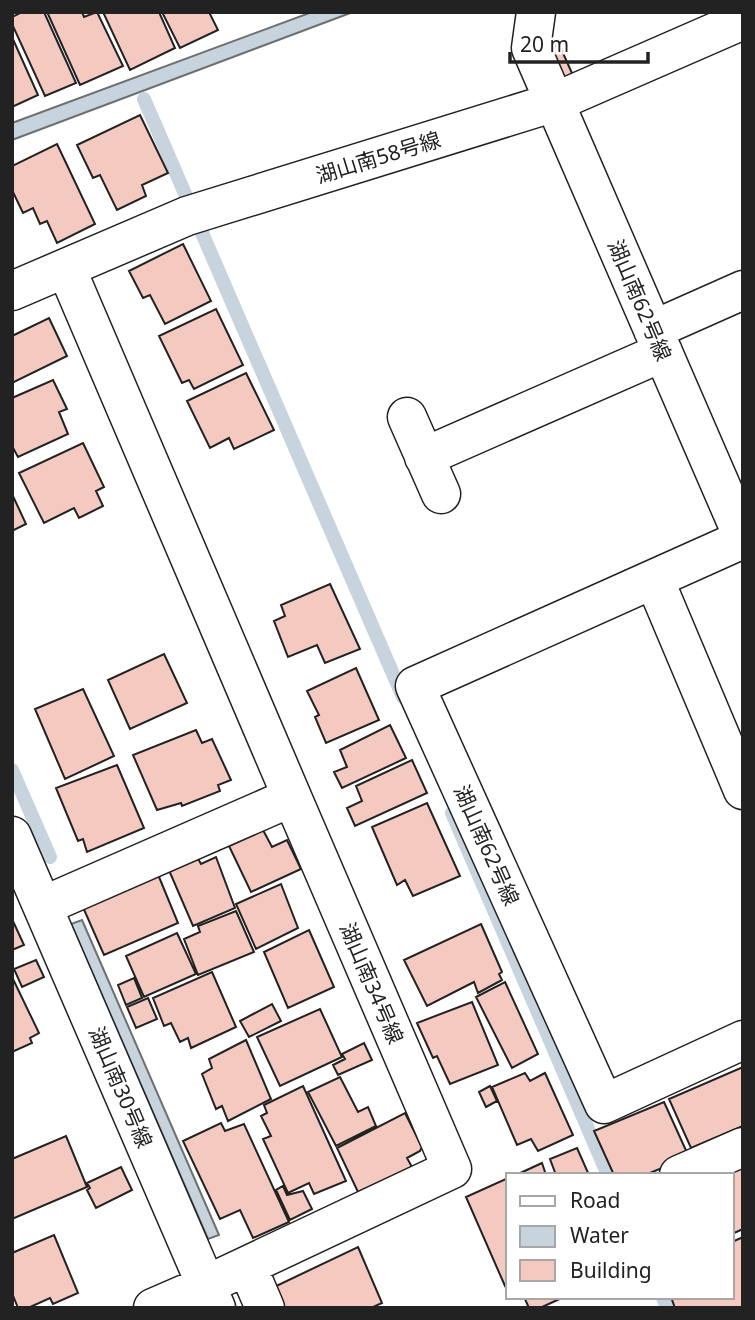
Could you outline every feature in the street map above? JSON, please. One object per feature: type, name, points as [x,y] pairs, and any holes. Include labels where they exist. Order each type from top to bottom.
[{"type":"street","name":"湖山南62号線","points":[[536,12],[531,48],[743,538],[415,686],[604,1104],[743,1040]]},
{"type":"street","name":"湖山南58号線","points":[[12,291],[187,216],[555,102],[743,20]]},
{"type":"street","points":[[43,906],[292,797],[66,268]]},
{"type":"street","points":[[424,457],[658,341],[743,290]]},
{"type":"street","points":[[407,416],[441,494]]},
{"type":"street","points":[[654,579],[743,790]]},
{"type":"street","name":"湖山南34号線","points":[[211,1296],[247,1266],[452,1169],[292,797]]},
{"type":"street","name":"湖山南30号線","points":[[12,835],[211,1296]]},
{"type":"street","points":[[683,1173],[743,1146]]},
{"type":"street","points":[[247,1266],[265,1308]]},
{"type":"street","points":[[153,1308],[211,1296]]},
{"type":"water","points":[[312,12],[353,12],[12,140],[12,123]]},
{"type":"water","points":[[82,920],[219,1235],[208,1239],[71,924]]},
{"type":"building","points":[[22,12],[44,12],[76,83],[45,96],[12,24],[12,17]]},
{"type":"building","points":[[82,12],[84,17],[97,12],[123,66],[80,85],[48,14]]},
{"type":"building","points":[[103,12],[159,12],[175,48],[130,70]]},
{"type":"building","points":[[162,12],[209,12],[218,30],[180,48]]},
{"type":"building","points":[[12,37],[38,95],[12,107]]},
{"type":"building","points":[[559,44],[587,107],[542,51]]},
{"type":"building","points":[[140,115],[168,173],[142,185],[146,196],[117,210],[100,175],[93,178],[77,145]]},
{"type":"building","points":[[57,144],[95,224],[57,243],[47,221],[40,224],[33,208],[23,213],[12,190],[12,166]]},
{"type":"building","points":[[183,244],[211,301],[165,324],[150,295],[143,298],[129,271]]},
{"type":"building","points":[[216,309],[243,365],[194,389],[189,380],[182,383],[159,336]]},
{"type":"building","points":[[49,318],[67,356],[12,383],[12,336]]},
{"type":"building","points":[[246,373],[274,430],[234,449],[229,438],[210,448],[187,401]]},
{"type":"building","points":[[53,380],[67,409],[59,412],[68,434],[18,457],[12,446],[12,398]]},
{"type":"building","points":[[83,443],[104,487],[96,491],[103,506],[79,518],[74,508],[44,523],[19,473]]},
{"type":"building","points":[[12,494],[26,524],[12,531]]},
{"type":"building","points":[[330,584],[360,649],[325,663],[317,645],[288,657],[274,621],[285,616],[281,605]]},
{"type":"building","points":[[164,654],[187,703],[130,729],[108,680]]},
{"type":"building","points":[[356,668],[379,720],[326,743],[315,717],[319,715],[307,691]]},
{"type":"building","points":[[83,689],[114,756],[65,779],[35,709]]},
{"type":"building","points":[[390,725],[406,758],[342,788],[334,772],[347,767],[340,750]]},
{"type":"building","points":[[196,730],[202,743],[212,739],[231,780],[218,785],[220,791],[182,806],[181,803],[157,810],[133,755]]},
{"type":"building","points":[[412,760],[427,793],[355,826],[347,808],[362,801],[356,786]]},
{"type":"building","points":[[117,765],[144,828],[87,852],[83,839],[78,841],[56,788]]},
{"type":"building","points":[[427,803],[460,876],[413,896],[405,880],[397,885],[372,827]]},
{"type":"building","points":[[263,830],[272,847],[287,840],[301,869],[251,892],[229,846]]},
{"type":"building","points":[[196,855],[201,864],[216,857],[235,908],[193,926],[168,868]]},
{"type":"building","points":[[157,872],[178,923],[104,955],[82,905]]},
{"type":"building","points":[[281,884],[298,928],[256,949],[236,904]]},
{"type":"building","points":[[236,911],[254,952],[198,975],[184,939],[200,932],[198,926]]},
{"type":"building","points":[[12,919],[24,945],[12,950]]},
{"type":"building","points":[[481,924],[502,972],[499,974],[502,980],[478,993],[474,982],[427,1006],[404,960]]},
{"type":"building","points":[[309,930],[334,987],[288,1008],[264,952]]},
{"type":"building","points":[[177,933],[196,974],[144,997],[126,956]]},
{"type":"building","points":[[36,960],[44,977],[22,987],[14,969]]},
{"type":"building","points":[[212,972],[236,1027],[191,1048],[188,1038],[180,1042],[171,1023],[164,1026],[153,998]]},
{"type":"building","points":[[12,977],[39,1033],[30,1038],[32,1043],[12,1052]]},
{"type":"building","points":[[134,978],[142,998],[126,1005],[118,985]]},
{"type":"building","points":[[505,982],[538,1054],[512,1068],[476,997]]},
{"type":"building","points":[[148,998],[157,1019],[136,1028],[127,1007]]},
{"type":"building","points":[[472,1002],[498,1065],[450,1084],[437,1056],[433,1058],[417,1023]]},
{"type":"building","points":[[272,1004],[281,1021],[249,1037],[240,1021]]},
{"type":"building","points":[[320,1009],[342,1057],[280,1086],[257,1037]]},
{"type":"building","points":[[246,1040],[271,1099],[228,1121],[222,1106],[216,1109],[202,1074],[212,1068],[209,1059]]},
{"type":"building","points":[[364,1043],[372,1060],[338,1075],[333,1065],[345,1059],[342,1054]]},
{"type":"building","points":[[743,1067],[743,1126],[691,1148],[669,1099]]},
{"type":"building","points":[[525,1073],[530,1081],[545,1073],[573,1135],[538,1151],[531,1139],[517,1145],[492,1087]]},
{"type":"building","points":[[340,1077],[358,1112],[368,1107],[376,1126],[336,1146],[308,1092]]},
{"type":"building","points":[[303,1086],[346,1181],[314,1194],[309,1183],[288,1193],[263,1139],[271,1136],[261,1116],[267,1113],[264,1105]]},
{"type":"building","points":[[490,1086],[497,1101],[486,1107],[479,1092]]},
{"type":"building","points":[[664,1102],[689,1157],[650,1173],[613,1173],[594,1131]]},
{"type":"building","points":[[405,1113],[422,1147],[407,1158],[412,1167],[358,1192],[337,1148]]},
{"type":"building","points":[[221,1123],[225,1131],[244,1124],[289,1222],[253,1238],[240,1210],[220,1219],[183,1141]]},
{"type":"building","points":[[66,1136],[87,1187],[12,1219],[12,1159]]},
{"type":"building","points":[[577,1148],[588,1173],[555,1173],[550,1159]]},
{"type":"building","points":[[542,1163],[545,1173],[520,1173]]},
{"type":"building","points":[[121,1167],[132,1190],[96,1208],[87,1190],[90,1188],[87,1183]]},
{"type":"building","points":[[743,1167],[743,1229],[734,1233],[734,1173],[730,1173]]},
{"type":"building","points":[[506,1179],[505,1286],[466,1197]]},
{"type":"building","points":[[283,1186],[287,1195],[303,1191],[312,1209],[290,1220],[276,1190]]},
{"type":"building","points":[[54,1235],[78,1293],[53,1304],[50,1298],[28,1308],[18,1308],[12,1293],[12,1253]]},
{"type":"building","points":[[743,1237],[743,1308],[675,1308],[672,1299],[734,1299],[734,1241]]},
{"type":"building","points":[[358,1247],[382,1303],[371,1308],[281,1308],[272,1288]]},
{"type":"building","points":[[525,1299],[560,1299],[540,1308],[529,1308]]},
{"type":"waterway","points":[[144,99],[403,697]]},
{"type":"waterway","points":[[12,770],[50,857]]},
{"type":"waterway","points":[[452,813],[607,1173]]},
{"type":"waterway","points":[[664,1299],[667,1308]]}]
